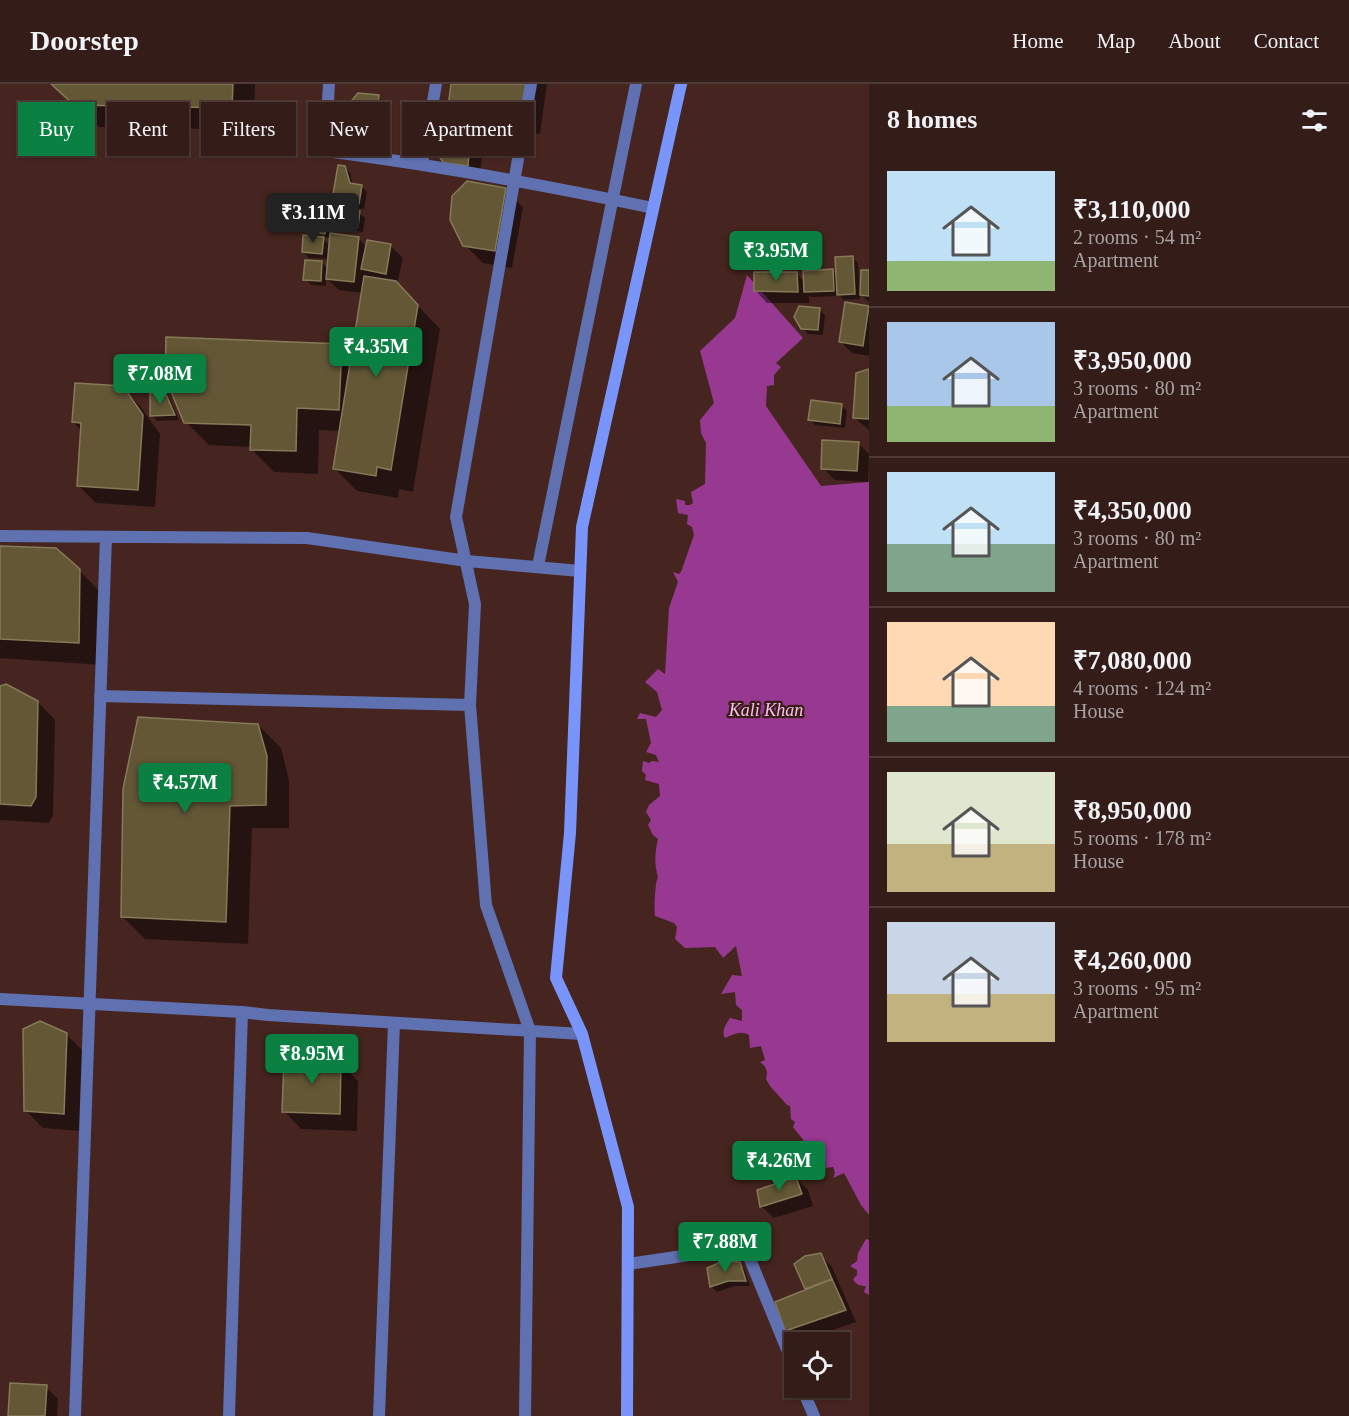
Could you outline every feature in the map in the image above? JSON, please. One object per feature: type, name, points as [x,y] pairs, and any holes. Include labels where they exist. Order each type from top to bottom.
[{"type":"main road","points":[[627,1416],[628,1207],[582,1034],[556,978],[570,833],[582,527],[681,84]]},
{"type":"street","points":[[329,84],[325,152],[515,179],[653,208]]},
{"type":"street","points":[[422,164],[436,84]]},
{"type":"street","points":[[525,1416],[530,1031],[486,905],[470,705],[476,604],[456,518],[531,84]]},
{"type":"street","points":[[538,566],[636,84]]},
{"type":"street","points":[[0,536],[307,538],[467,561],[580,571]]},
{"type":"street","points":[[75,1416],[106,537]]},
{"type":"street","points":[[100,696],[470,705]]},
{"type":"street","points":[[0,999],[242,1011],[268,1015],[582,1034]]},
{"type":"street","points":[[229,1416],[242,1011]]},
{"type":"street","points":[[379,1416],[394,1023]]},
{"type":"street","points":[[628,1264],[745,1247],[784,1343]]},
{"type":"street","points":[[806,1398],[814,1416]]},
{"type":"water","name":"Kali Khan","points":[[747,275],[803,338],[776,363],[781,367],[774,375],[774,385],[767,386],[766,406],[821,486],[869,482],[869,1215],[844,1173],[833,1178],[835,1173],[833,1167],[825,1168],[826,1162],[820,1163],[817,1160],[810,1165],[800,1144],[804,1141],[793,1127],[795,1122],[791,1119],[790,1106],[766,1079],[766,1069],[760,1062],[765,1060],[761,1046],[750,1048],[749,1035],[743,1033],[725,1038],[724,1030],[730,1018],[742,1021],[742,1010],[736,1005],[735,992],[721,994],[732,975],[742,976],[736,946],[723,958],[715,947],[685,948],[675,939],[677,927],[674,923],[655,916],[658,877],[655,858],[658,839],[648,825],[651,820],[646,812],[649,805],[660,796],[659,784],[645,780],[646,775],[642,771],[643,761],[659,762],[656,755],[646,752],[651,743],[646,719],[637,719],[640,713],[656,717],[662,710],[657,692],[645,682],[658,669],[665,674],[669,608],[678,582],[673,572],[679,574],[681,572],[694,535],[692,527],[687,524],[688,515],[678,513],[676,499],[685,501],[685,505],[690,505],[693,503],[691,492],[705,484],[706,443],[701,433],[700,420],[714,403],[700,351],[735,318]]},
{"type":"water","points":[[866,1239],[869,1240],[869,1295],[864,1292],[866,1286],[858,1285],[854,1281],[857,1270],[850,1266],[857,1261],[858,1253]]},
{"type":"building","points":[[51,84],[233,84],[232,102],[201,102],[201,107],[189,107],[189,102],[107,102],[107,106],[95,105],[95,102],[71,102]]},
{"type":"building","points":[[451,84],[528,84],[525,102],[449,102]]},
{"type":"building","points":[[358,93],[379,95],[378,102],[350,102]]},
{"type":"building","points":[[438,156],[469,156],[468,166],[444,163]]},
{"type":"building","points":[[338,165],[345,166],[350,183],[362,185],[359,204],[332,200]]},
{"type":"building","points":[[467,181],[506,188],[495,251],[463,246],[450,220],[452,196]]},
{"type":"building","points":[[332,207],[360,211],[358,227],[329,223]]},
{"type":"building","points":[[303,217],[327,220],[325,234],[302,231]]},
{"type":"building","points":[[330,233],[359,237],[354,282],[326,279]]},
{"type":"building","points":[[303,235],[324,237],[322,254],[302,252]]},
{"type":"building","points":[[367,240],[391,244],[386,274],[361,269]]},
{"type":"building","points":[[853,256],[855,294],[837,295],[835,257]]},
{"type":"building","points":[[305,260],[322,261],[321,281],[303,280]]},
{"type":"building","points":[[833,269],[834,291],[804,292],[803,271]]},
{"type":"building","points":[[861,270],[869,270],[869,296],[860,295]]},
{"type":"building","points":[[754,272],[797,272],[798,292],[754,291]]},
{"type":"building","points":[[364,276],[396,281],[418,305],[391,470],[377,467],[376,476],[333,469]]},
{"type":"building","points":[[845,302],[869,306],[863,346],[839,342]]},
{"type":"building","points":[[799,306],[820,308],[818,330],[801,329],[794,317]]},
{"type":"building","points":[[166,337],[342,344],[339,410],[297,408],[296,451],[250,450],[251,425],[184,423],[165,377]]},
{"type":"building","points":[[869,369],[869,419],[853,418],[856,373]]},
{"type":"building","points":[[75,383],[123,386],[143,415],[138,490],[77,486],[81,423],[72,422]]},
{"type":"building","points":[[165,392],[175,415],[150,416],[150,393]]},
{"type":"building","points":[[811,400],[842,404],[840,424],[808,420]]},
{"type":"building","points":[[822,440],[859,442],[857,471],[821,469]]},
{"type":"building","points":[[0,546],[56,548],[80,569],[79,643],[0,639]]},
{"type":"building","points":[[6,684],[38,701],[36,797],[31,806],[0,804],[0,686]]},
{"type":"building","points":[[138,717],[258,724],[267,756],[266,805],[230,806],[226,922],[121,917],[123,789]]},
{"type":"building","points":[[40,1021],[67,1033],[64,1114],[24,1111],[23,1029]]},
{"type":"building","points":[[311,1054],[341,1061],[340,1114],[282,1112],[284,1060]]},
{"type":"building","points":[[792,1147],[798,1161],[754,1173],[750,1158]]},
{"type":"building","points":[[796,1177],[802,1194],[760,1207],[757,1190]]},
{"type":"building","points":[[821,1253],[832,1279],[805,1289],[794,1264],[805,1256]]},
{"type":"building","points":[[723,1261],[740,1262],[746,1281],[728,1281],[710,1287],[707,1268]]},
{"type":"building","points":[[832,1279],[846,1310],[785,1331],[775,1302]]},
{"type":"building","points":[[10,1383],[47,1385],[45,1416],[8,1416]]}]
